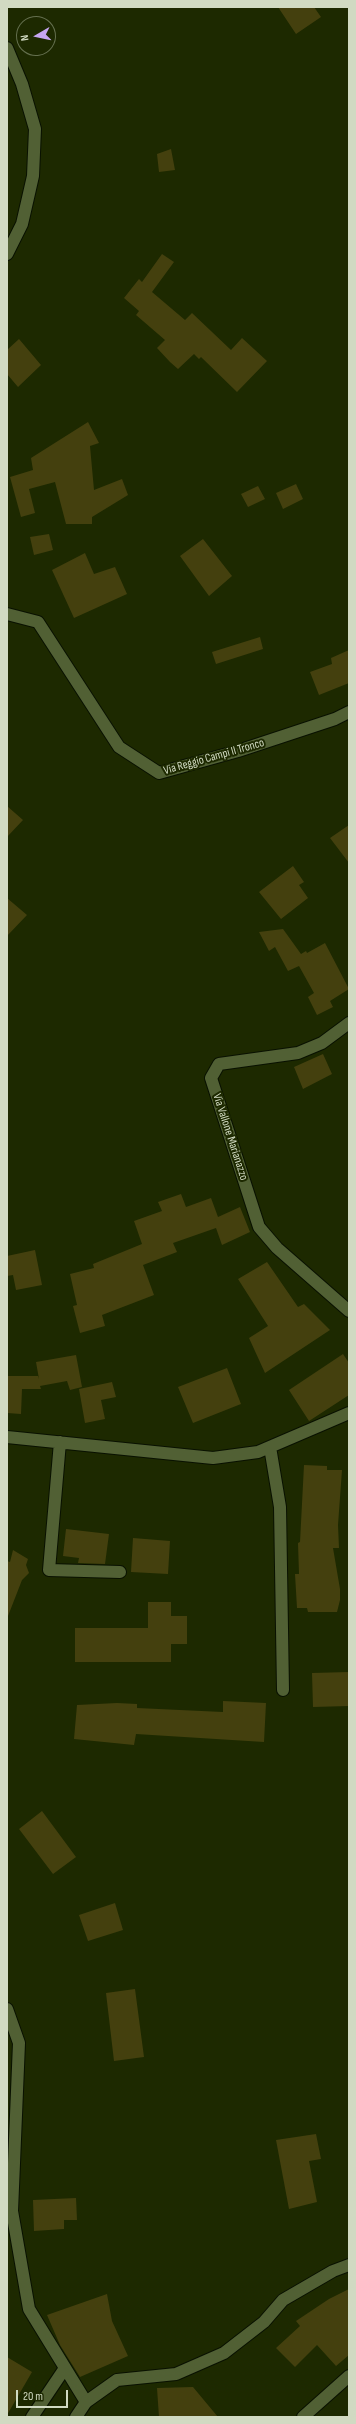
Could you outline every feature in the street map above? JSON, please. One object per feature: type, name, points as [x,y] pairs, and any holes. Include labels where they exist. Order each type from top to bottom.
[{"type":"street","points":[[7,48],[22,84],[35,129],[33,176],[22,224],[7,254]]},
{"type":"street","name":"Via Reggio Campi II Tronco","points":[[7,614],[38,622],[119,748],[159,773],[238,751],[335,719],[349,712]]},
{"type":"street","name":"Via Vallone Marianazzo","points":[[349,1023],[322,1043],[298,1053],[219,1064],[211,1078],[259,1227],[277,1248],[349,1311]]},
{"type":"street","points":[[7,1437],[213,1458],[258,1452],[349,1413]]},
{"type":"street","points":[[60,1442],[49,1570],[120,1572]]},
{"type":"street","points":[[270,1447],[280,1507],[283,1690]]},
{"type":"street","points":[[7,2009],[19,2043],[12,2211],[29,2309],[86,2402]]},
{"type":"street","points":[[76,2417],[86,2402],[117,2380],[176,2374],[224,2353],[264,2322],[283,2300],[333,2272],[349,2265]]},
{"type":"street","points":[[32,2417],[65,2368]]},
{"type":"street","points":[[303,2417],[349,2376]]},
{"type":"building","points":[[278,7],[314,7],[321,17],[296,34]]},
{"type":"building","points":[[171,149],[175,170],[159,172],[157,154]]},
{"type":"building","points":[[162,254],[174,262],[152,292],[185,320],[192,313],[231,350],[242,338],[267,361],[237,392],[201,357],[199,359],[194,354],[178,369],[157,348],[165,340],[136,315],[139,311],[124,298],[139,279],[142,282]]},
{"type":"building","points":[[19,339],[41,365],[18,387],[7,374],[7,350]]},
{"type":"building","points":[[88,422],[99,443],[90,446],[94,490],[122,479],[128,495],[92,517],[92,524],[66,524],[55,482],[29,489],[35,513],[21,517],[10,477],[33,470],[31,458]]},
{"type":"building","points":[[296,484],[303,499],[283,509],[276,493]]},
{"type":"building","points":[[258,486],[265,499],[248,507],[241,494]]},
{"type":"building","points":[[49,534],[53,550],[34,555],[30,537]]},
{"type":"building","points":[[203,539],[232,576],[209,596],[180,556]]},
{"type":"building","points":[[85,553],[94,574],[115,567],[127,594],[74,618],[52,570]]},
{"type":"building","points":[[260,637],[263,649],[216,664],[212,652]]},
{"type":"building","points":[[349,650],[349,683],[319,695],[310,672],[332,664],[331,658]]},
{"type":"building","points":[[7,806],[23,820],[7,837]]},
{"type":"building","points":[[349,825],[349,863],[330,838]]},
{"type":"building","points":[[293,866],[304,882],[299,885],[308,898],[281,919],[259,892]]},
{"type":"building","points":[[7,898],[27,915],[7,936]]},
{"type":"building","points":[[283,929],[301,954],[306,951],[307,953],[325,943],[349,989],[330,1001],[333,1007],[317,1015],[308,997],[314,993],[299,966],[288,971],[275,947],[269,951],[259,932]]},
{"type":"building","points":[[323,1054],[332,1074],[303,1089],[294,1067]]},
{"type":"building","points":[[181,1194],[186,1207],[211,1198],[218,1217],[240,1207],[250,1232],[222,1245],[216,1228],[173,1243],[177,1252],[143,1265],[154,1295],[102,1315],[105,1326],[80,1333],[73,1306],[77,1305],[70,1274],[94,1268],[93,1264],[142,1244],[134,1221],[162,1211],[158,1202]]},
{"type":"building","points":[[35,1250],[42,1285],[16,1290],[13,1275],[7,1276],[7,1256]]},
{"type":"building","points":[[267,1262],[298,1307],[304,1304],[330,1330],[265,1373],[249,1338],[268,1326],[238,1279]]},
{"type":"building","points":[[343,1354],[349,1363],[349,1395],[309,1421],[289,1390]]},
{"type":"building","points":[[76,1355],[82,1387],[70,1390],[67,1381],[40,1386],[41,1389],[22,1389],[21,1414],[7,1413],[7,1376],[38,1376],[39,1379],[36,1362]]},
{"type":"building","points":[[227,1368],[241,1404],[193,1423],[178,1387]]},
{"type":"building","points":[[112,1382],[116,1397],[101,1400],[105,1419],[85,1423],[79,1389]]},
{"type":"building","points":[[304,1465],[327,1466],[327,1470],[342,1470],[338,1525],[339,1548],[333,1548],[340,1589],[340,1600],[337,1612],[308,1612],[307,1608],[297,1608],[295,1574],[299,1574],[298,1543],[300,1542]]},
{"type":"building","points":[[66,1529],[109,1534],[105,1564],[78,1563],[79,1558],[63,1556]]},
{"type":"building","points":[[133,1538],[170,1541],[168,1574],[131,1572]]},
{"type":"building","points":[[13,1550],[28,1559],[26,1565],[29,1573],[22,1580],[8,1616],[7,1561],[10,1562]]},
{"type":"building","points":[[148,1602],[171,1602],[171,1616],[187,1616],[187,1644],[171,1644],[171,1662],[75,1662],[75,1628],[148,1628]]},
{"type":"building","points":[[349,1672],[349,1706],[313,1707],[312,1673]]},
{"type":"building","points":[[223,1701],[266,1703],[264,1742],[136,1734],[134,1745],[74,1739],[77,1705],[117,1703],[137,1704],[137,1708],[223,1712]]},
{"type":"building","points":[[42,1811],[76,1857],[53,1874],[19,1829]]},
{"type":"building","points":[[115,1903],[123,1930],[88,1941],[79,1915]]},
{"type":"building","points":[[135,1989],[144,2057],[114,2061],[106,1993]]},
{"type":"building","points":[[316,2134],[321,2159],[309,2161],[317,2202],[289,2209],[276,2140]]},
{"type":"building","points":[[76,2198],[77,2220],[64,2220],[64,2229],[34,2231],[33,2200]]},
{"type":"building","points":[[349,2289],[349,2355],[336,2366],[317,2345],[295,2367],[276,2348],[300,2326],[296,2321],[329,2299]]},
{"type":"building","points":[[107,2294],[112,2321],[128,2356],[80,2377],[60,2345],[47,2315]]},
{"type":"building","points":[[7,2357],[32,2372],[7,2415]]},
{"type":"building","points":[[193,2387],[218,2417],[159,2417],[157,2388]]}]
